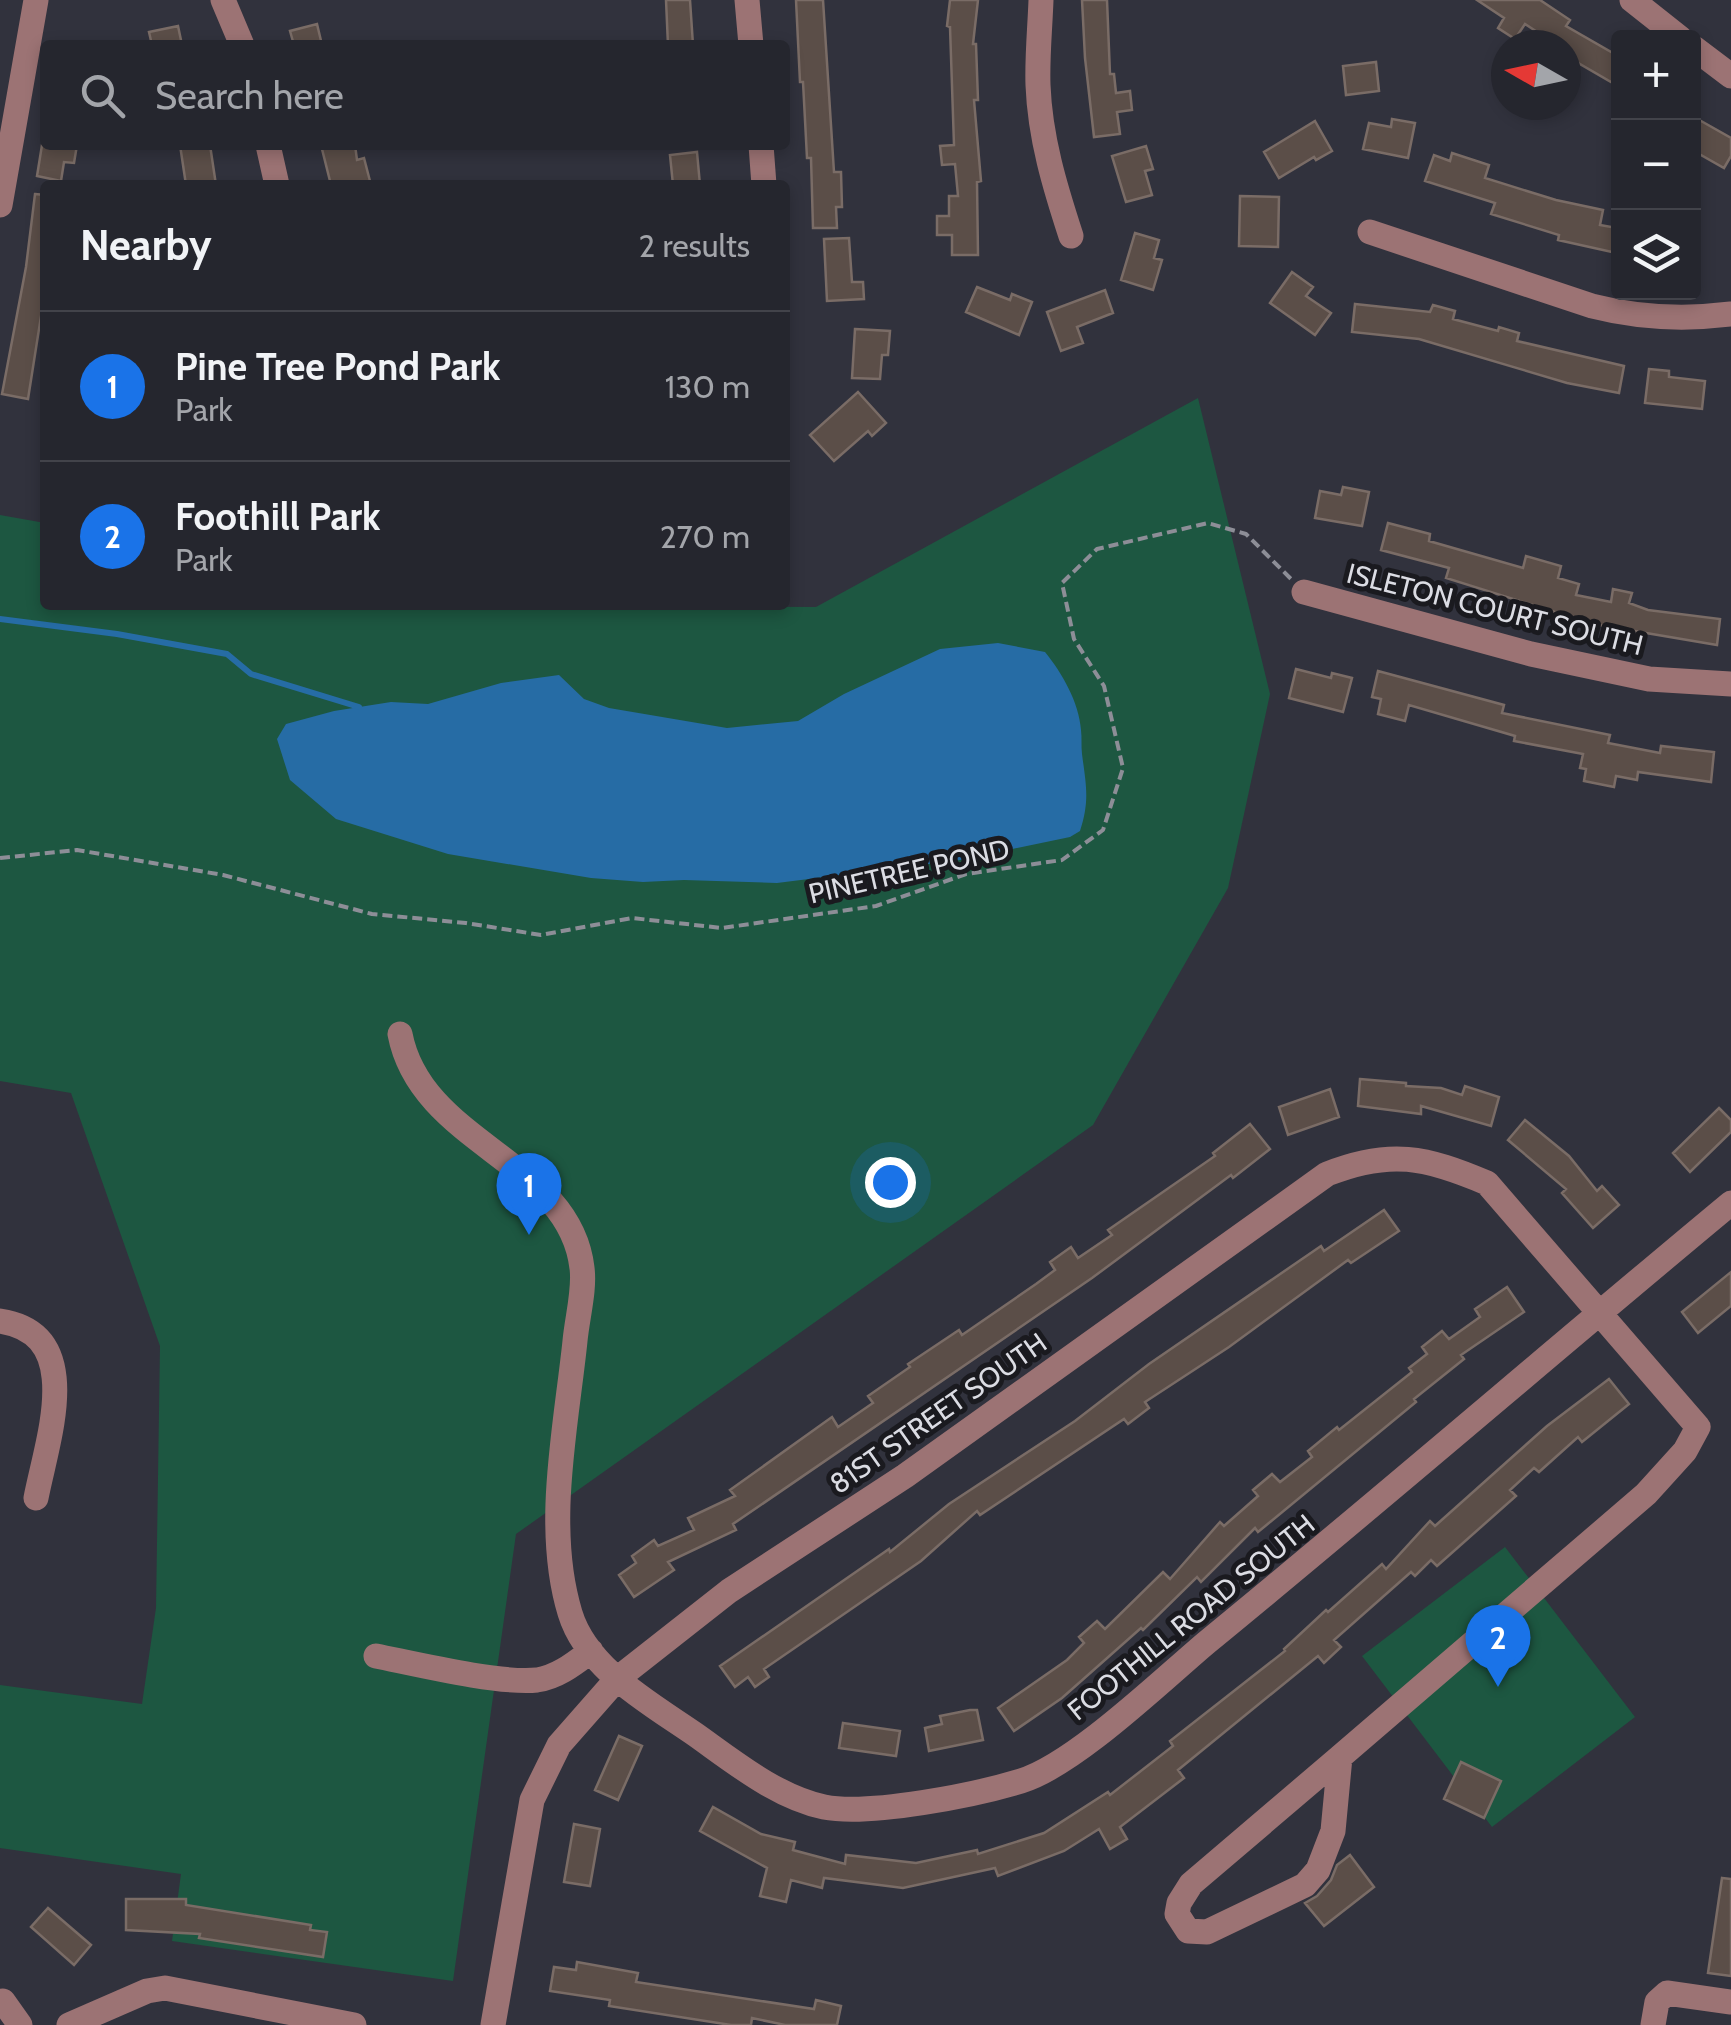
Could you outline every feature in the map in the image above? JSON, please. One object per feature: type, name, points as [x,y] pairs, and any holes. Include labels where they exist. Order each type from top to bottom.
[{"type":"street","points":[[0,205],[36,0]]},
{"type":"street","points":[[223,0],[240,40]]},
{"type":"street","points":[[747,0],[751,40]]},
{"type":"street","points":[[1041,0],[1038,83],[1042,128],[1054,185],[1071,236]]},
{"type":"street","points":[[1632,0],[1670,30]]},
{"type":"street","points":[[1701,53],[1731,76]]},
{"type":"street","points":[[269,150],[277,180]]},
{"type":"street","points":[[760,150],[764,180]]},
{"type":"street","points":[[1370,232],[1626,314],[1689,319],[1731,314]]},
{"type":"street","name":"ISLETON COURT SOUTH","points":[[1304,592],[1530,654],[1649,679],[1731,684]]},
{"type":"street","name":"FOOTHILL ROAD SOUTH","points":[[400,1034],[416,1081],[437,1106],[535,1186],[566,1217],[577,1251],[582,1268],[559,1498],[560,1575],[579,1637],[617,1679],[743,1768],[792,1796],[823,1807],[901,1806],[1026,1780],[1073,1752],[1327,1544],[1731,1202]]},
{"type":"street","name":"81ST STREET SOUTH","points":[[493,2025],[532,1800],[559,1744],[617,1679],[729,1591],[905,1476],[1327,1174],[1376,1158],[1414,1159],[1452,1168],[1487,1183],[1698,1428],[1686,1452],[1646,1494],[1340,1757]]},
{"type":"street","points":[[0,1321],[18,1324],[41,1338],[54,1364],[55,1393],[36,1498]]},
{"type":"street","points":[[376,1656],[539,1680],[567,1669],[591,1651]]},
{"type":"street","points":[[1340,1757],[1333,1831],[1318,1870],[1305,1885],[1206,1932],[1188,1931],[1177,1914],[1191,1884],[1340,1757]]},
{"type":"street","points":[[69,2025],[147,1991],[165,1988],[354,2025]]},
{"type":"street","points":[[1652,2025],[1657,2002],[1667,1992],[1731,2002]]},
{"type":"street","points":[[3,2001],[20,2025]]},
{"type":"path","name":"PINETREE POND","points":[[0,858],[77,850],[223,875],[372,914],[466,923],[540,936],[632,918],[722,928],[876,906],[966,874],[1062,860],[1103,830],[1123,768],[1104,686],[1074,639],[1062,583],[1097,549],[1208,523],[1246,534],[1304,592]]},
{"type":"green space","points":[[1198,398],[1270,694],[1228,888],[1093,1125],[516,1534],[453,1981],[172,1941],[181,1874],[0,1848],[0,1685],[142,1704],[156,1608],[160,1346],[71,1093],[0,1081],[0,515],[40,522],[40,610],[816,607]]},
{"type":"green space","points":[[1505,1547],[1635,1717],[1492,1827],[1362,1656]]},
{"type":"water","points":[[998,643],[1045,652],[1069,688],[1081,730],[1085,810],[1080,831],[1070,837],[960,860],[777,883],[643,882],[591,878],[448,854],[336,819],[290,780],[277,739],[286,724],[334,711],[391,702],[428,704],[501,683],[559,675],[584,699],[609,708],[727,728],[798,721],[844,694],[940,649]]},
{"type":"building","points":[[666,0],[690,0],[693,40],[668,40]]},
{"type":"building","points":[[796,0],[823,0],[834,172],[841,172],[842,207],[836,207],[837,228],[813,228],[811,158],[807,158]]},
{"type":"building","points":[[950,0],[978,0],[973,44],[981,181],[977,182],[978,255],[952,255],[952,235],[937,235],[937,216],[949,216],[949,196],[958,196],[955,164],[942,165],[940,146],[954,145],[947,26]]},
{"type":"building","points":[[1082,0],[1107,0],[1110,74],[1114,74],[1116,93],[1130,91],[1132,110],[1117,112],[1120,134],[1094,137]]},
{"type":"building","points":[[1477,0],[1540,0],[1570,20],[1566,26],[1573,30],[1534,30],[1525,24],[1521,30],[1501,30],[1498,28],[1504,18]]},
{"type":"building","points":[[317,24],[321,40],[293,40],[290,31]]},
{"type":"building","points":[[178,26],[181,40],[151,40],[149,32]]},
{"type":"building","points":[[1581,35],[1611,52],[1611,82],[1581,65]]},
{"type":"building","points":[[1376,62],[1379,91],[1346,95],[1343,66]]},
{"type":"building","points":[[1392,119],[1415,123],[1408,158],[1363,149],[1369,123],[1391,127]]},
{"type":"building","points":[[1315,121],[1332,151],[1279,178],[1264,152]]},
{"type":"building","points":[[1701,121],[1731,138],[1731,156],[1724,168],[1701,155]]},
{"type":"building","points":[[1146,146],[1153,169],[1145,171],[1152,195],[1126,202],[1112,156]]},
{"type":"building","points":[[41,150],[76,150],[74,163],[64,162],[61,180],[37,176]]},
{"type":"building","points":[[181,150],[211,150],[215,180],[185,180]]},
{"type":"building","points":[[322,150],[356,150],[357,160],[364,158],[370,180],[330,180]]},
{"type":"building","points":[[697,152],[700,180],[672,180],[670,155]]},
{"type":"building","points":[[1452,153],[1489,165],[1485,178],[1603,210],[1600,225],[1611,227],[1611,252],[1558,240],[1559,235],[1491,214],[1495,203],[1425,181],[1434,155],[1450,161]]},
{"type":"building","points":[[35,194],[40,194],[40,323],[28,399],[2,394],[26,267]]},
{"type":"building","points":[[1240,196],[1279,197],[1278,247],[1239,246]]},
{"type":"building","points":[[1135,233],[1159,240],[1154,258],[1162,260],[1153,290],[1121,280]]},
{"type":"building","points":[[849,238],[852,282],[863,282],[864,299],[827,301],[824,239]]},
{"type":"building","points":[[1292,272],[1313,287],[1306,296],[1331,313],[1315,335],[1270,303]]},
{"type":"building","points":[[977,287],[1010,300],[1012,294],[1032,302],[1019,335],[966,312]]},
{"type":"building","points":[[1105,290],[1113,313],[1077,327],[1083,343],[1061,351],[1047,312]]},
{"type":"building","points":[[1355,304],[1430,312],[1433,305],[1455,311],[1453,319],[1519,333],[1517,341],[1624,366],[1619,393],[1567,383],[1419,339],[1352,332]]},
{"type":"building","points":[[855,329],[890,331],[880,379],[852,378]]},
{"type":"building","points":[[1649,369],[1669,371],[1669,377],[1705,381],[1702,409],[1645,403]]},
{"type":"building","points":[[858,392],[886,423],[872,436],[868,431],[834,461],[810,435]]},
{"type":"building","points":[[1343,487],[1369,492],[1362,526],[1315,518],[1320,491],[1341,495]]},
{"type":"building","points":[[1388,523],[1430,534],[1429,541],[1523,568],[1526,556],[1561,566],[1558,578],[1579,584],[1576,595],[1611,602],[1613,589],[1632,593],[1629,603],[1648,610],[1720,619],[1717,645],[1593,624],[1446,578],[1449,568],[1381,550]]},
{"type":"building","points":[[1296,669],[1331,678],[1332,673],[1352,678],[1343,712],[1289,698]]},
{"type":"building","points":[[1378,671],[1504,705],[1502,713],[1610,735],[1608,743],[1660,753],[1661,746],[1714,752],[1711,782],[1638,772],[1637,780],[1616,776],[1614,787],[1584,781],[1586,769],[1580,768],[1583,754],[1514,741],[1515,736],[1409,705],[1405,721],[1378,714],[1381,699],[1372,697]]},
{"type":"building","points":[[1360,1079],[1441,1088],[1462,1095],[1465,1086],[1499,1097],[1491,1126],[1421,1106],[1421,1114],[1358,1106]]},
{"type":"building","points":[[1330,1089],[1339,1117],[1288,1135],[1279,1107]]},
{"type":"building","points":[[1719,1108],[1731,1120],[1731,1132],[1690,1172],[1673,1153]]},
{"type":"building","points":[[1525,1120],[1569,1156],[1597,1191],[1602,1186],[1619,1205],[1593,1228],[1562,1193],[1566,1189],[1508,1140]]},
{"type":"building","points":[[1250,1124],[1270,1149],[1233,1178],[1231,1175],[1092,1278],[733,1524],[736,1530],[668,1562],[674,1570],[634,1597],[619,1575],[636,1563],[632,1556],[654,1540],[658,1546],[694,1530],[688,1518],[735,1496],[730,1490],[832,1417],[838,1427],[873,1403],[868,1396],[910,1367],[908,1364],[959,1330],[962,1335],[1036,1284],[1055,1270],[1050,1262],[1071,1247],[1078,1258],[1112,1235],[1108,1230],[1215,1156],[1213,1153]]},
{"type":"building","points":[[1384,1210],[1399,1231],[1351,1263],[1348,1260],[1229,1347],[1145,1402],[1149,1408],[1128,1424],[1124,1419],[980,1515],[977,1511],[921,1561],[764,1669],[769,1677],[755,1687],[748,1677],[735,1687],[720,1666],[889,1549],[890,1552],[949,1504],[1075,1421],[1149,1364],[1321,1246],[1324,1251]]},
{"type":"building","points":[[1731,1272],[1731,1306],[1698,1333],[1682,1312]]},
{"type":"building","points":[[1507,1287],[1524,1312],[1461,1355],[1464,1359],[1414,1399],[1416,1402],[1258,1532],[1255,1528],[1201,1582],[1197,1577],[1143,1630],[1062,1698],[1014,1731],[998,1708],[1067,1660],[1084,1643],[1079,1637],[1097,1621],[1105,1629],[1163,1572],[1170,1579],[1220,1522],[1224,1526],[1258,1496],[1253,1490],[1272,1474],[1280,1482],[1312,1457],[1308,1451],[1412,1372],[1409,1368],[1427,1354],[1422,1347],[1442,1331],[1449,1339],[1480,1317],[1475,1309]]},
{"type":"building","points":[[1609,1379],[1629,1404],[1582,1442],[1578,1437],[1539,1472],[1534,1468],[1510,1490],[1516,1496],[1437,1566],[1431,1560],[1415,1576],[1411,1572],[1334,1640],[1341,1647],[1324,1663],[1318,1656],[1178,1770],[1184,1778],[1120,1827],[1127,1839],[1110,1849],[1099,1829],[1064,1851],[998,1876],[995,1868],[903,1888],[824,1878],[822,1888],[791,1880],[786,1902],[760,1896],[767,1868],[700,1831],[713,1807],[761,1834],[795,1842],[793,1850],[845,1864],[846,1855],[916,1863],[977,1850],[978,1854],[1044,1833],[1108,1792],[1110,1795],[1173,1746],[1170,1741],[1285,1651],[1326,1610],[1382,1564],[1386,1569],[1430,1521],[1435,1526],[1547,1426]]},
{"type":"building","points":[[977,1710],[983,1740],[929,1751],[925,1728],[942,1724],[940,1716]]},
{"type":"building","points":[[843,1723],[900,1731],[896,1756],[839,1748]]},
{"type":"building","points":[[619,1736],[642,1746],[618,1800],[595,1790]]},
{"type":"building","points":[[1461,1762],[1501,1781],[1484,1818],[1444,1799]]},
{"type":"building","points":[[574,1824],[600,1829],[590,1886],[564,1882]]},
{"type":"building","points":[[1350,1855],[1374,1887],[1324,1926],[1305,1903],[1317,1896],[1331,1880],[1337,1865]]},
{"type":"building","points":[[1722,1878],[1731,1879],[1731,1976],[1708,1973]]},
{"type":"building","points":[[126,1899],[186,1899],[186,1905],[311,1925],[310,1930],[327,1932],[323,1957],[199,1938],[200,1934],[126,1930]]},
{"type":"building","points":[[48,1908],[91,1945],[74,1965],[31,1927]]},
{"type":"building","points":[[577,1962],[638,1973],[636,1982],[814,2009],[816,2000],[841,2006],[837,2025],[785,2025],[752,2018],[751,2025],[731,2025],[609,2006],[610,2000],[550,1991],[554,1967],[576,1970]]},
{"type":"waterway","points":[[0,619],[117,634],[227,654],[251,674],[359,707]]},
{"type":"place","name":"Pine Tree Pond Park","points":[[529,1235]]},
{"type":"place","name":"Foothill Park","points":[[1498,1687]]}]
